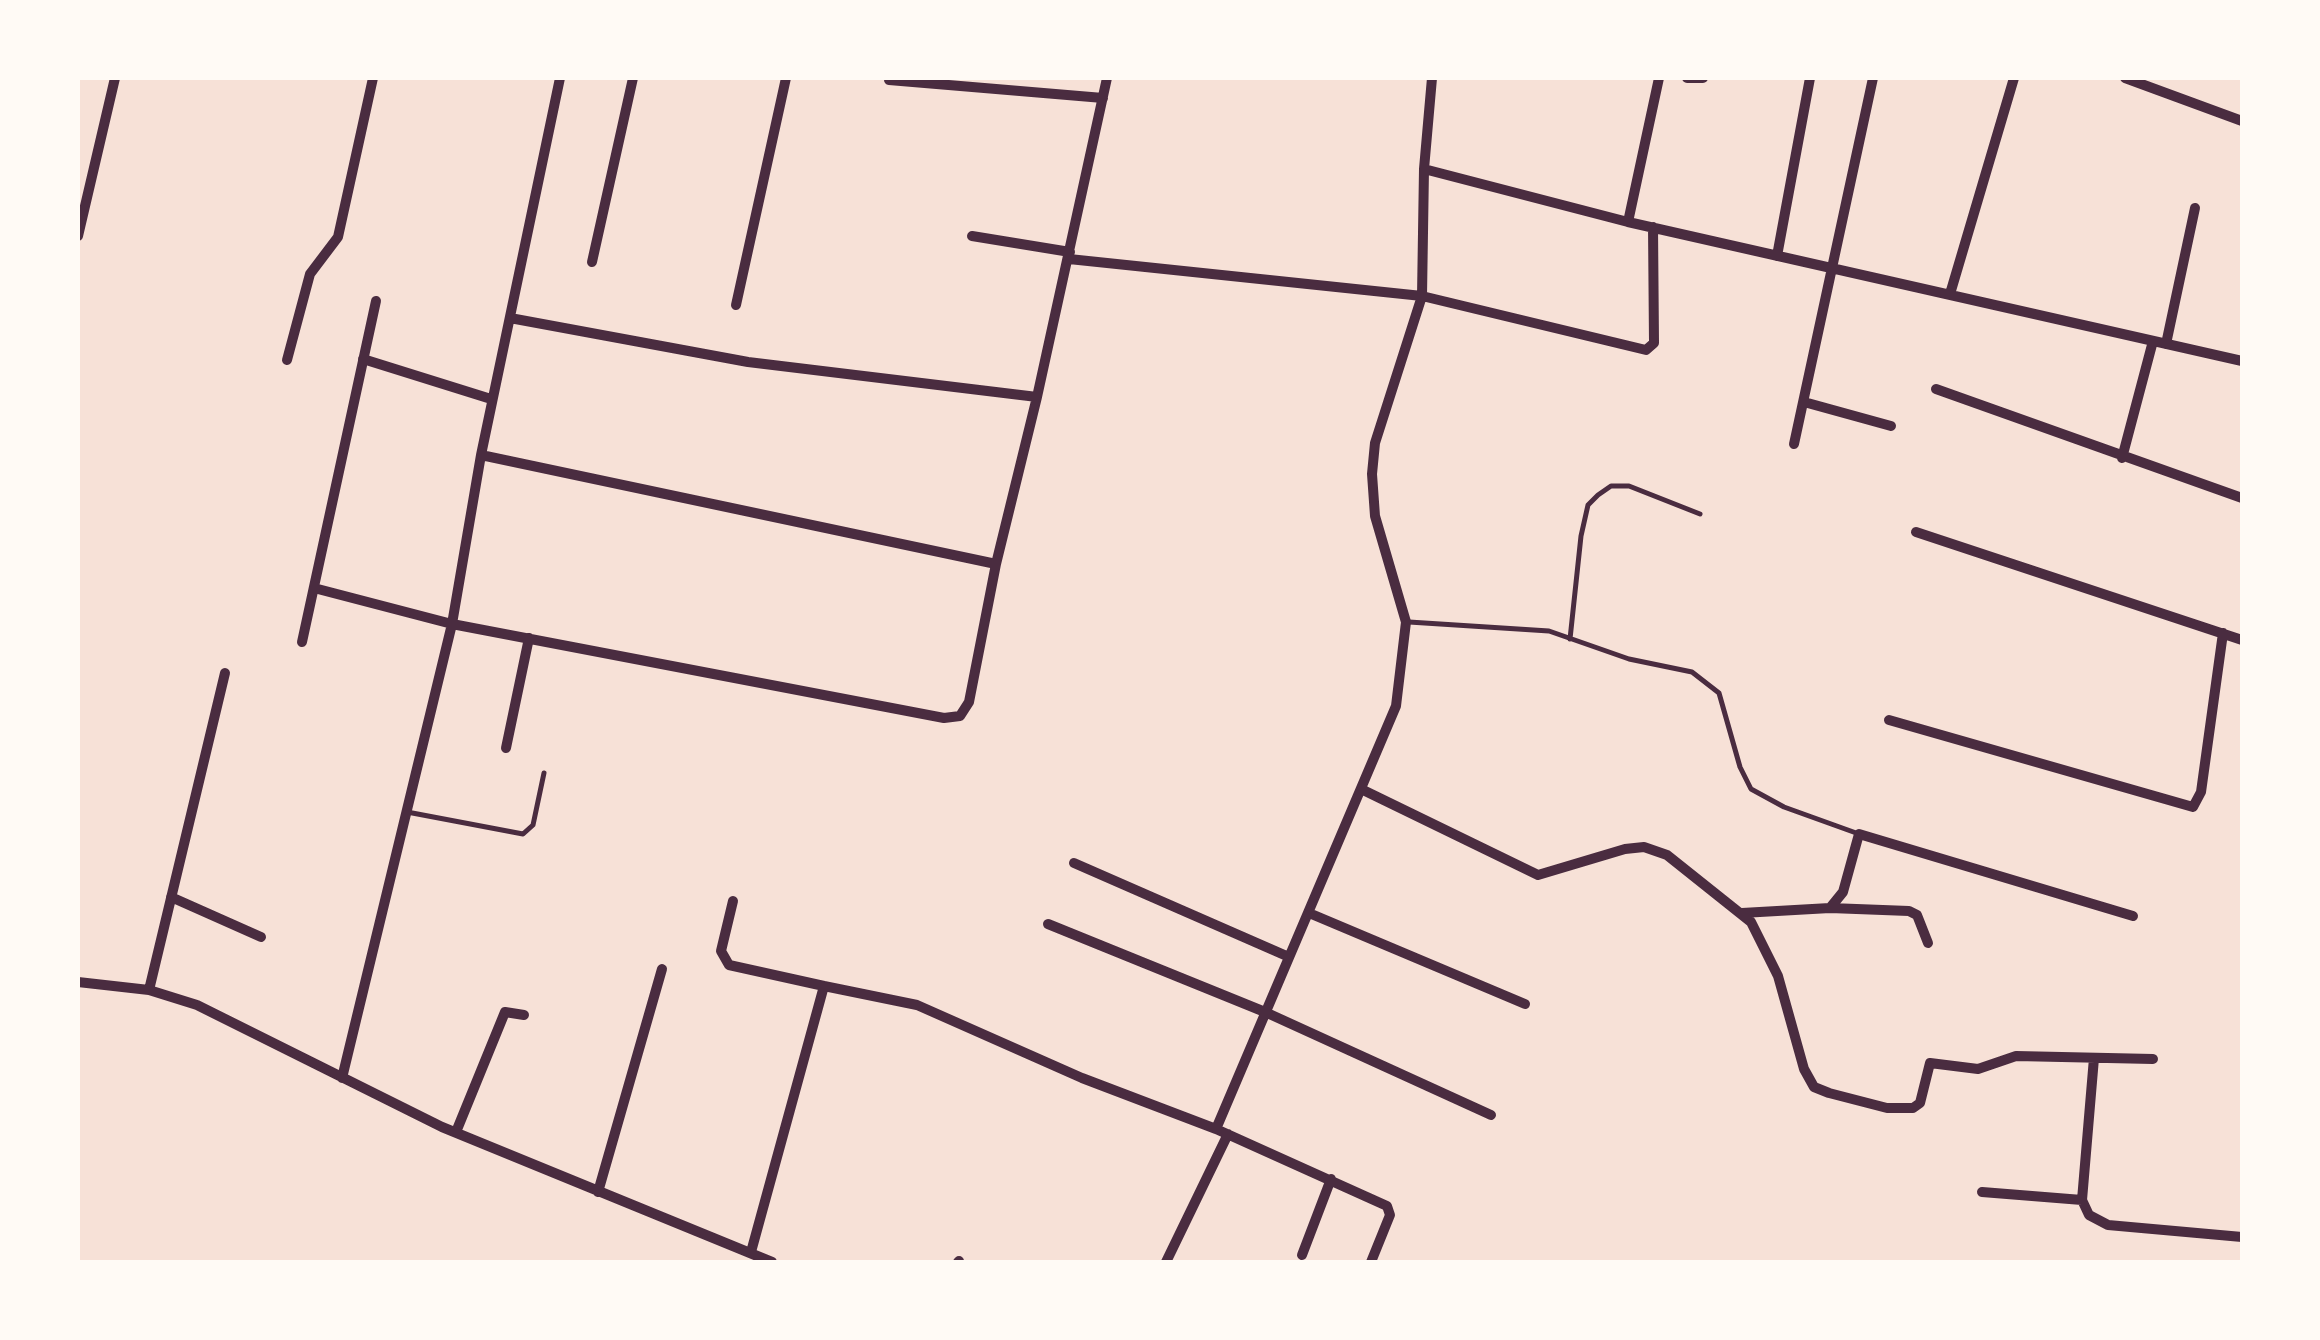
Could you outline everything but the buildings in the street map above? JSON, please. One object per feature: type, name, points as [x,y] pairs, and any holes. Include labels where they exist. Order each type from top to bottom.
[{"type":"street","points":[[78,236],[116,78]]},
{"type":"street","points":[[287,360],[310,274],[338,237],[373,78]]},
{"type":"street","points":[[342,1078],[452,624],[491,398],[560,78]]},
{"type":"street","points":[[592,262],[634,78]]},
{"type":"street","points":[[736,305],[786,78]]},
{"type":"street","points":[[314,588],[452,624],[944,718],[960,716],[969,702],[996,564],[1070,256],[1107,78]]},
{"type":"street","points":[[1216,1129],[1396,706],[1406,622],[1375,516],[1372,474],[1375,443],[1422,296],[1424,170],[1432,78]]},
{"type":"street","points":[[1628,222],[1659,78]]},
{"type":"street","points":[[1686,78],[1704,78]]},
{"type":"street","points":[[1777,256],[1810,78]]},
{"type":"street","points":[[1794,444],[1873,78]]},
{"type":"street","points":[[1950,294],[2014,78]]},
{"type":"street","points":[[2125,78],[2242,120]]},
{"type":"street","points":[[889,80],[1103,98]]},
{"type":"street","points":[[1424,170],[1628,222],[2242,361]]},
{"type":"street","points":[[2166,344],[2195,208]]},
{"type":"street","points":[[972,236],[1070,256],[1422,296],[1646,350],[1654,342],[1654,227]]},
{"type":"street","points":[[302,642],[376,301]]},
{"type":"street","points":[[510,318],[748,362],[1037,398]]},
{"type":"street","points":[[2122,458],[2153,341]]},
{"type":"street","points":[[363,359],[491,398]]},
{"type":"street","points":[[1936,389],[2242,498]]},
{"type":"street","points":[[1804,402],[1891,426]]},
{"type":"street","points":[[482,455],[996,564]]},
{"type":"street","points":[[1916,532],[2242,640]]},
{"type":"street","points":[[1888,720],[2193,807],[2202,792],[2223,633]]},
{"type":"street","points":[[506,748],[529,638]]},
{"type":"street","points":[[150,990],[225,673]]},
{"type":"street","points":[[1362,789],[1538,875],[1625,849],[1654,849],[1742,913],[1764,943],[1778,976],[1804,1069],[1814,1086],[1888,1108],[1914,1108],[1920,1104],[1930,1063],[1978,1069],[2016,1056],[2153,1059]]},
{"type":"street","points":[[1830,908],[1843,892],[1859,834],[2134,916]]},
{"type":"street","points":[[1074,862],[1289,957]]},
{"type":"street","points":[[172,897],[261,937]]},
{"type":"street","points":[[733,900],[720,951],[729,965],[917,1005],[1331,1180],[1390,1209],[1371,1262]]},
{"type":"street","points":[[1742,913],[1830,908],[1909,911],[1917,914],[1928,943]]},
{"type":"street","points":[[1309,913],[1526,1004]]},
{"type":"street","points":[[1048,924],[1266,1012],[1491,1115]]},
{"type":"street","points":[[598,1192],[662,969]]},
{"type":"street","points":[[78,982],[150,990],[197,1005],[456,1132],[772,1262]]},
{"type":"street","points":[[751,1252],[824,986]]},
{"type":"street","points":[[456,1132],[504,1012],[524,1015]]},
{"type":"street","points":[[2094,1058],[2082,1200],[2089,1216],[2108,1225],[2242,1238]]},
{"type":"street","points":[[1166,1262],[1228,1134]]},
{"type":"street","points":[[1302,1255],[1331,1180]]},
{"type":"street","points":[[1982,1192],[2082,1200]]},
{"type":"lane","points":[[1570,639],[1581,536],[1588,505],[1598,494],[1611,486],[1629,486],[1700,514]]},
{"type":"lane","points":[[1406,622],[1549,631],[1629,659],[1674,666],[1706,681],[1726,706],[1740,767],[1751,789],[1784,807],[1859,834]]},
{"type":"lane","points":[[407,812],[523,834],[533,825],[544,773]]}]
